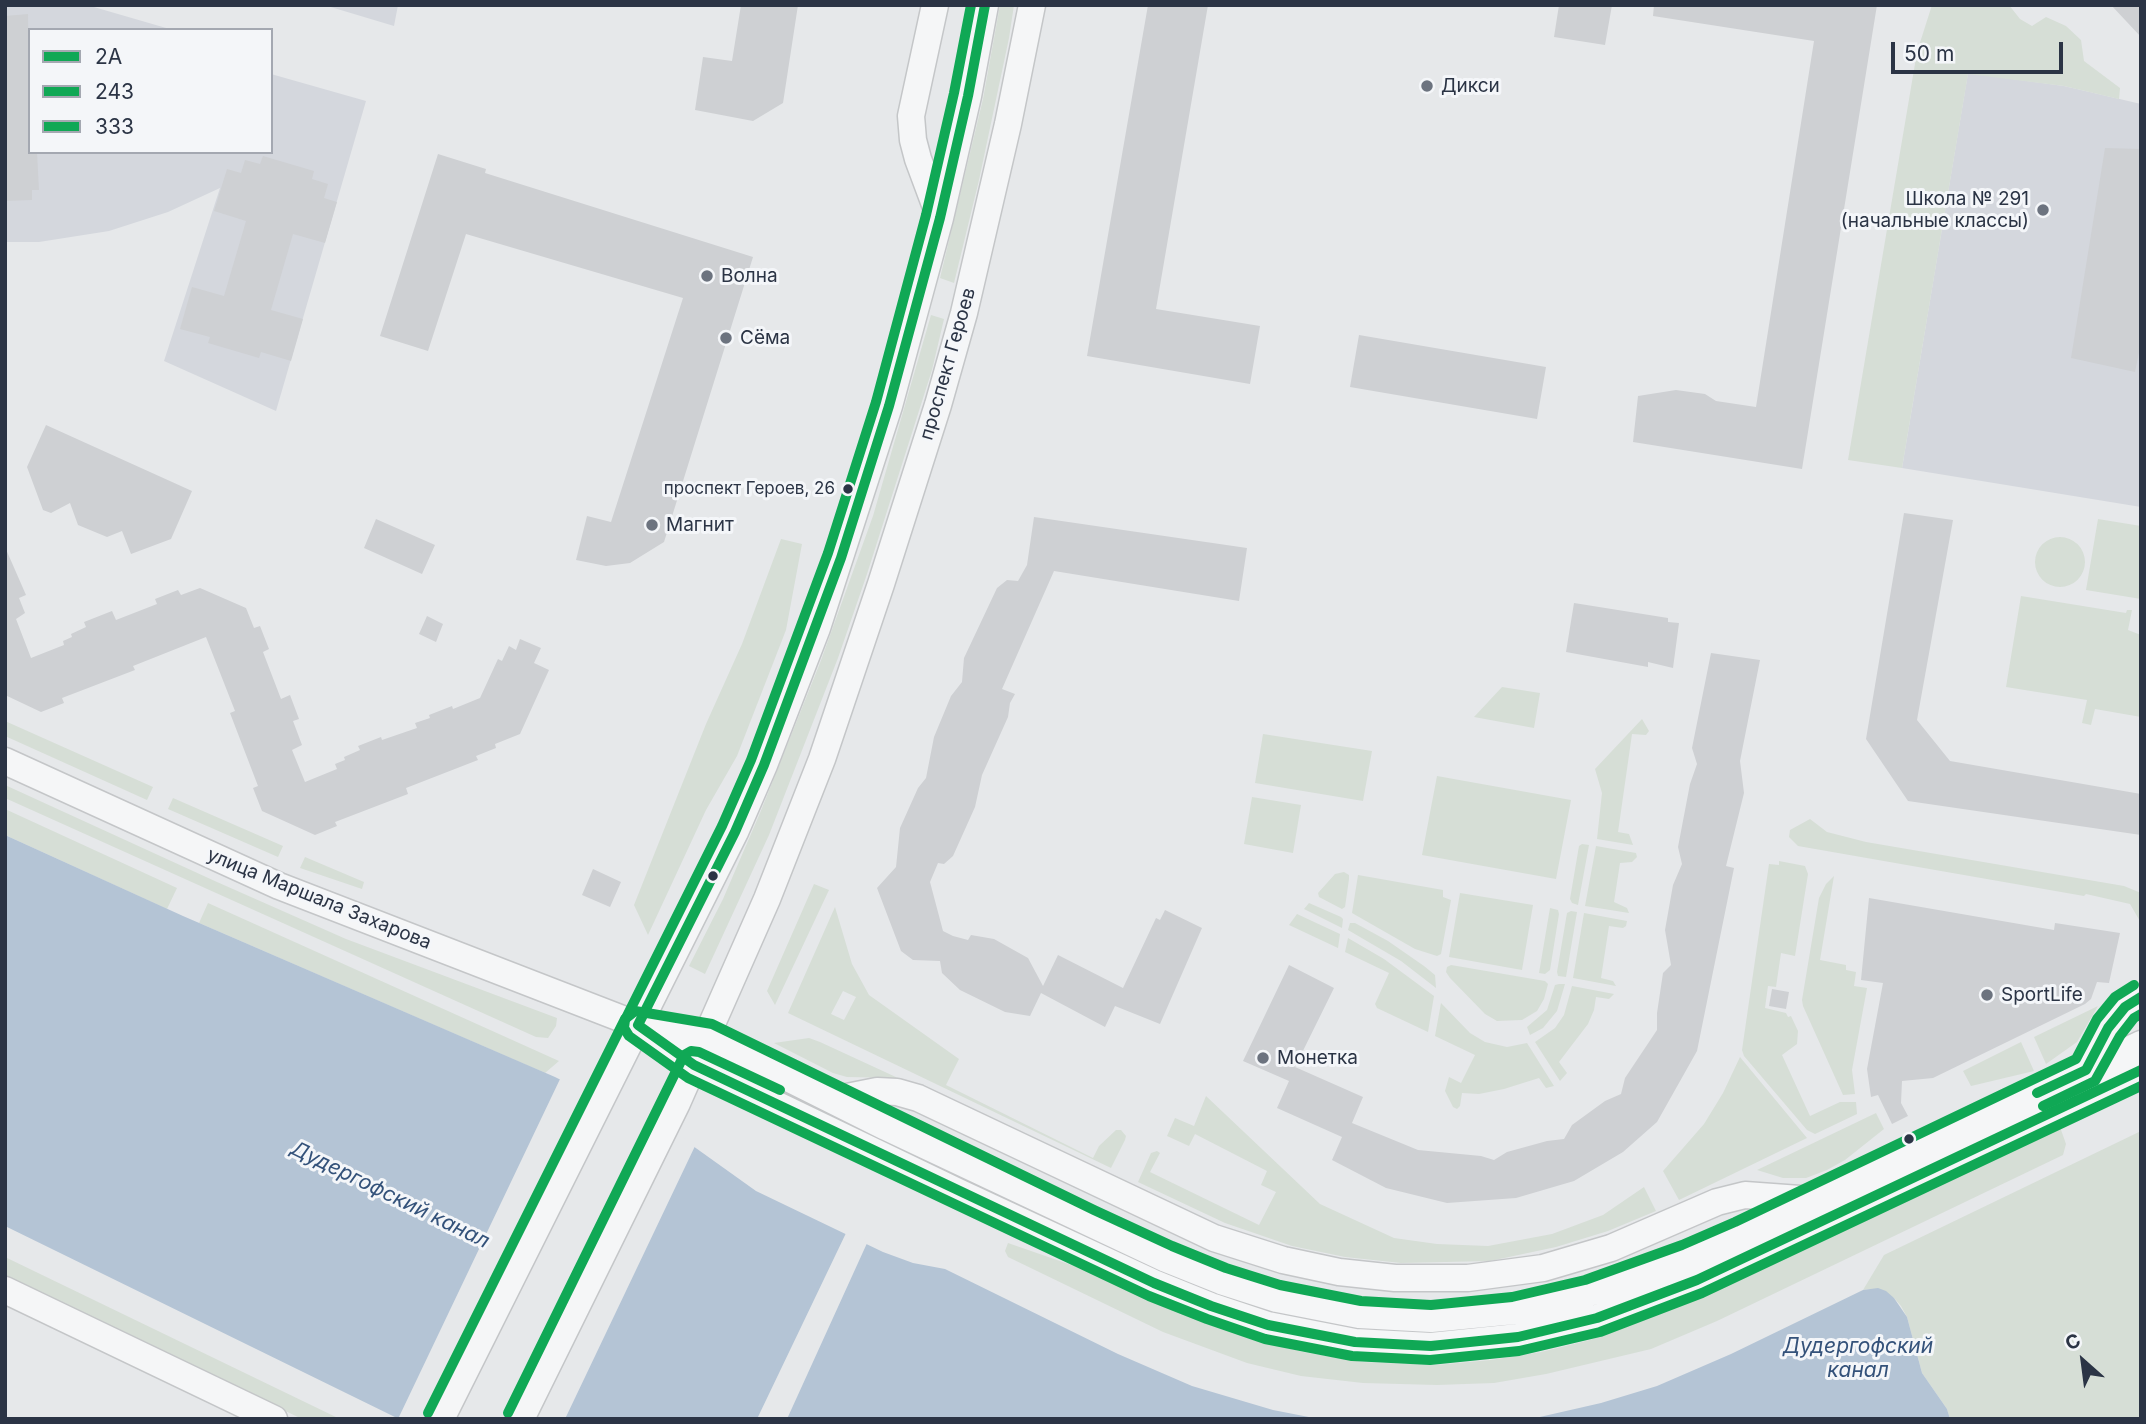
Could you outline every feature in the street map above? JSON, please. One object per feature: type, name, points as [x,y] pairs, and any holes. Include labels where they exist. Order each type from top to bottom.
[{"type":"street","points":[[935,5],[911,116],[912,140],[940,218]]},
{"type":"street","points":[[441,1419],[735,832],[817,628],[889,406],[940,218],[968,96],[985,5]]},
{"type":"street","name":"проспект Героев","points":[[521,1419],[677,1103],[767,899],[822,759],[926,443],[964,313],[1008,124],[1032,5]]},
{"type":"street","name":"улица Маршала Захарова","points":[[5,761],[279,886],[638,1025],[706,1037],[1166,1259],[1277,1299],[1359,1315],[1443,1318],[1514,1311],[1589,1293],[1687,1258],[1815,1200],[2141,1044]]},
{"type":"street","points":[[2086,1070],[2108,1028],[2125,1007],[2141,997]]},
{"type":"street","name":"улица Маршала Захарова","points":[[638,1025],[694,1065],[1074,1247],[1211,1306],[1268,1325],[1355,1342],[1431,1346],[1518,1337],[1597,1318],[1697,1280],[2141,1070]]},
{"type":"street","points":[[832,1100],[877,1091],[898,1092],[918,1098],[1214,1238],[1283,1260],[1339,1272],[1468,1278],[1543,1268],[1611,1248],[1717,1202],[1745,1195],[1815,1200]]},
{"type":"street","points":[[5,1290],[274,1419]]},
{"type":"shaded area","points":[[5,5],[87,5],[166,28],[28,28],[28,154],[273,154],[273,75],[366,101],[276,411],[164,361],[220,188],[168,212],[109,231],[39,242],[5,242]]},
{"type":"shaded area","points":[[324,5],[398,5],[394,26]]},
{"type":"shaded area","points":[[1000,5],[1014,5],[1009,38],[954,283],[940,278],[983,99]]},
{"type":"shaded area","points":[[1932,5],[2009,5],[2020,19],[2032,26],[2046,17],[2066,26],[2081,40],[2084,61],[2120,88],[2119,99],[2064,86],[1968,74],[1902,468],[1848,460],[1917,52]]},
{"type":"shaded area","name":"Школа № 291 (начальные классы)","points":[[1968,73],[2064,86],[2141,104],[2141,507],[1902,468]]},
{"type":"shaded area","points":[[931,315],[944,319],[932,370],[867,574],[838,658],[769,835],[705,974],[689,966],[723,899],[820,663],[873,516]]},
{"type":"shaded area","points":[[2098,519],[2141,526],[2141,599],[2086,590]]},
{"type":"shaded area","points":[[2060,537],[2078,544],[2085,562],[2078,580],[2060,587],[2042,580],[2035,562],[2042,544]]},
{"type":"shaded area","points":[[781,539],[802,544],[786,630],[737,756],[706,810],[648,935],[634,905],[706,724],[742,644]]},
{"type":"shaded area","points":[[2021,596],[2126,613],[2127,610],[2132,610],[2128,630],[2141,635],[2141,717],[2095,709],[2091,725],[2082,723],[2087,700],[2006,687]]},
{"type":"shaded area","points":[[1502,687],[1540,693],[1534,728],[1474,717]]},
{"type":"shaded area","points":[[1642,719],[1649,731],[1646,735],[1632,734],[1618,832],[1629,834],[1633,845],[1597,839],[1602,793],[1595,769]]},
{"type":"shaded area","points":[[5,721],[153,787],[147,800],[5,736]]},
{"type":"shaded area","points":[[1263,734],[1372,751],[1363,801],[1255,783]]},
{"type":"shaded area","points":[[1437,776],[1571,800],[1556,879],[1422,855]]},
{"type":"shaded area","points":[[5,785],[346,939],[557,1018],[556,1026],[548,1038],[536,1037],[5,798]]},
{"type":"shaded area","points":[[1252,797],[1301,805],[1293,853],[1244,844]]},
{"type":"shaded area","points":[[173,798],[283,846],[278,857],[168,809]]},
{"type":"shaded area","points":[[5,809],[177,888],[167,909],[5,835]]},
{"type":"shaded area","points":[[1810,819],[1827,832],[1866,842],[2124,886],[2141,893],[2141,923],[2130,904],[2086,894],[2084,896],[1798,846],[1789,837],[1790,830]]},
{"type":"shaded area","points":[[1589,845],[1578,905],[1570,899],[1579,846]]},
{"type":"shaded area","points":[[1596,846],[1636,853],[1637,857],[1632,862],[1620,863],[1614,902],[1627,908],[1629,913],[1585,906]]},
{"type":"shaded area","points":[[305,857],[364,882],[362,889],[300,868]]},
{"type":"shaded area","points":[[1779,861],[1805,866],[1808,874],[1795,956],[1781,953],[1776,987],[1768,986],[1765,1008],[1791,1016],[1798,1031],[1797,1044],[1782,1055],[1810,1116],[1840,1102],[1856,1102],[1857,1114],[1815,1134],[1807,1130],[1744,1056],[1742,1050],[1769,864],[1779,865]]},
{"type":"shaded area","points":[[1344,872],[1349,875],[1349,879],[1345,907],[1342,909],[1319,897],[1318,893],[1335,874]]},
{"type":"shaded area","points":[[1358,875],[1443,890],[1443,897],[1451,900],[1441,954],[1437,956],[1415,949],[1352,913]]},
{"type":"shaded area","points":[[1834,876],[1820,960],[1846,965],[1846,970],[1856,972],[1854,986],[1867,988],[1852,1070],[1855,1094],[1843,1095],[1802,1000],[1819,898],[1826,884]]},
{"type":"shaded area","points":[[814,884],[829,890],[775,1005],[767,991]]},
{"type":"shaded area","points":[[1460,893],[1533,905],[1522,970],[1449,957]]},
{"type":"shaded area","points":[[208,903],[559,1061],[545,1073],[199,923]]},
{"type":"shaded area","points":[[1309,903],[1341,917],[1342,928],[1304,909]]},
{"type":"shaded area","points":[[835,907],[852,964],[869,995],[959,1059],[946,1085],[1093,1158],[1099,1146],[1116,1130],[1121,1130],[1126,1136],[1125,1140],[1111,1168],[788,1013]],"holes":[[[843,991],[856,997],[844,1020],[831,1014]]]},
{"type":"shaded area","points":[[1550,908],[1558,910],[1559,914],[1550,970],[1545,974],[1539,973]]},
{"type":"shaded area","points":[[1577,912],[1566,977],[1558,976],[1567,913]]},
{"type":"shaded area","points":[[1584,913],[1627,921],[1623,928],[1609,926],[1601,978],[1613,981],[1616,986],[1573,978]]},
{"type":"shaded area","points":[[1297,914],[1340,934],[1338,948],[1289,925]]},
{"type":"shaded area","points":[[1350,923],[1355,923],[1388,941],[1424,966],[1435,975],[1436,988],[1401,961],[1348,930]]},
{"type":"shaded area","points":[[1348,938],[1384,959],[1434,996],[1428,1032],[1377,1008],[1375,1004],[1389,973],[1345,952]]},
{"type":"shaded area","points":[[1451,965],[1545,981],[1548,984],[1544,999],[1537,1011],[1522,1020],[1497,1021],[1485,1014],[1450,978],[1446,972]]},
{"type":"shaded area","points":[[1565,984],[1557,1011],[1543,1028],[1530,1035],[1527,1027],[1547,1010],[1555,985]]},
{"type":"shaded area","points":[[1572,986],[1614,994],[1609,999],[1596,997],[1588,1024],[1559,1062],[1567,1073],[1560,1081],[1535,1042],[1555,1028],[1564,1015]]},
{"type":"shaded area","points":[[1441,1003],[1470,1033],[1485,1042],[1507,1047],[1527,1043],[1554,1086],[1546,1088],[1539,1078],[1479,1094],[1462,1093],[1460,1106],[1457,1109],[1453,1107],[1445,1091],[1449,1077],[1461,1083],[1475,1055],[1435,1036]]},
{"type":"shaded area","points":[[2098,1006],[2077,1042],[2046,1064],[2034,1037]]},
{"type":"shaded area","points":[[809,1038],[898,1078],[847,1077],[833,1073],[774,1043]]},
{"type":"shaded area","points":[[2021,1042],[2034,1071],[1971,1086],[1963,1071]]},
{"type":"shaded area","points":[[1740,1057],[1807,1138],[1679,1200],[1663,1171],[1704,1124]]},
{"type":"shaded area","points":[[1206,1096],[1320,1204],[1394,1238],[1437,1244],[1488,1246],[1552,1234],[1603,1215],[1644,1187],[1656,1211],[1608,1231],[1556,1247],[1490,1261],[1401,1263],[1345,1257],[1292,1246],[1225,1223],[1138,1182],[1151,1153],[1157,1151],[1160,1153],[1150,1172],[1259,1225],[1276,1192],[1261,1185],[1267,1171],[1195,1134],[1189,1146],[1167,1136],[1175,1118],[1194,1126]]},
{"type":"shaded area","points":[[1876,1113],[1884,1129],[1845,1160],[1827,1170],[1806,1178],[1783,1178],[1757,1170]]},
{"type":"shaded area","points":[[2060,1127],[2066,1144],[2063,1155],[1717,1321],[1651,1349],[1546,1374],[1494,1383],[1363,1383],[1301,1376],[1247,1363],[1163,1332],[1008,1257],[1005,1251],[1008,1243],[1103,1276],[1254,1340],[1303,1352],[1362,1362],[1436,1365],[1491,1360],[1590,1340],[1704,1296]]},
{"type":"shaded area","points":[[2141,1131],[2141,1419],[1950,1419],[1947,1409],[1922,1373],[1907,1317],[1901,1306],[1894,1298],[1870,1289],[1863,1290],[1884,1255]]},
{"type":"shaded area","points":[[5,1257],[340,1419],[302,1419],[5,1275]]},
{"type":"water","name":"Дудергофский канал","points":[[5,835],[183,916],[555,1077],[693,1146],[756,1191],[883,1252],[913,1263],[945,1269],[1118,1354],[1192,1386],[1273,1410],[1319,1419],[399,1419],[5,1226]]},
{"type":"water","name":"Дудергофский канал","points":[[1878,1288],[1894,1298],[1907,1317],[1922,1373],[1947,1409],[1950,1419],[1531,1419],[1601,1403],[1657,1386],[1731,1354],[1863,1290]]},
{"type":"pier","points":[[561,1077],[696,1144],[565,1419],[398,1419]]},
{"type":"pier","points":[[847,1231],[868,1241],[787,1419],[757,1419]]},
{"type":"building","points":[[741,5],[798,5],[783,103],[753,121],[695,110],[703,57],[732,61]]},
{"type":"building","points":[[1148,5],[1208,5],[1156,309],[1260,326],[1250,384],[1087,356]]},
{"type":"building","points":[[1559,5],[1612,5],[1605,45],[1554,37]]},
{"type":"building","points":[[1654,5],[1877,5],[1802,469],[1633,442],[1638,396],[1676,390],[1705,394],[1716,401],[1756,407],[1814,41],[1653,16]]},
{"type":"building","points":[[2111,5],[2141,5],[2141,37]]},
{"type":"building","points":[[28,14],[28,154],[37,154],[39,190],[32,190],[32,200],[5,201],[5,16]]},
{"type":"building","points":[[2105,148],[2141,149],[2141,343],[2135,372],[2071,358]]},
{"type":"building","points":[[438,154],[486,169],[485,173],[753,257],[664,542],[630,563],[606,566],[576,560],[587,516],[611,522],[683,298],[466,234],[428,351],[380,336]]},
{"type":"building","points":[[263,156],[314,171],[312,179],[328,184],[324,198],[337,202],[325,243],[293,234],[271,310],[303,319],[291,361],[261,352],[259,358],[208,343],[210,337],[180,329],[192,287],[224,296],[229,279],[246,221],[214,211],[227,169],[241,173],[245,160],[260,164]]},
{"type":"building","points":[[1359,335],[1546,367],[1537,419],[1350,387]]},
{"type":"building","points":[[46,425],[192,491],[171,539],[131,554],[122,531],[107,537],[78,525],[70,503],[51,513],[43,510],[27,467]]},
{"type":"building","points":[[1904,513],[1953,520],[1917,720],[1950,761],[2141,794],[2141,835],[1908,801],[1866,739]]},
{"type":"building","points":[[1034,517],[1247,548],[1239,601],[1054,571],[1002,689],[1015,694],[1010,703],[1008,717],[982,775],[975,807],[953,856],[944,864],[938,863],[930,882],[943,931],[968,940],[971,935],[994,939],[1028,958],[1043,986],[1058,955],[1123,988],[1156,918],[1160,920],[1165,910],[1202,928],[1160,1024],[1115,1006],[1105,1027],[1041,993],[1030,1016],[1005,1012],[960,990],[942,973],[940,961],[913,960],[901,951],[877,888],[896,867],[900,828],[918,788],[926,778],[934,737],[951,696],[962,682],[964,658],[997,588],[1007,580],[1018,581],[1027,565]]},
{"type":"building","points":[[376,519],[435,545],[422,574],[364,548]]},
{"type":"building","points":[[5,547],[26,595],[19,598],[25,613],[16,619],[31,658],[64,645],[63,641],[72,637],[71,634],[86,627],[84,622],[112,611],[116,620],[157,604],[155,599],[178,590],[181,595],[200,588],[246,608],[254,628],[260,626],[269,649],[263,652],[281,699],[290,695],[299,719],[293,721],[302,745],[292,750],[305,782],[337,769],[335,764],[360,750],[358,746],[417,728],[415,723],[430,718],[429,715],[480,698],[498,659],[502,661],[509,646],[516,650],[520,639],[541,648],[534,663],[549,670],[520,734],[495,744],[496,748],[476,756],[478,760],[406,788],[408,794],[335,822],[337,826],[315,835],[262,811],[253,788],[258,786],[230,713],[235,711],[206,637],[133,666],[135,670],[62,698],[64,703],[41,712],[5,695]]},
{"type":"building","points":[[1574,603],[1668,618],[1668,622],[1679,623],[1673,668],[1648,662],[1648,667],[1566,652]]},
{"type":"building","points":[[427,616],[443,624],[436,642],[419,634]]},
{"type":"building","points":[[1711,653],[1760,660],[1740,761],[1744,793],[1726,866],[1734,868],[1697,1051],[1657,1122],[1623,1152],[1574,1181],[1516,1198],[1447,1203],[1386,1188],[1332,1160],[1342,1137],[1277,1108],[1289,1081],[1243,1061],[1289,965],[1334,988],[1295,1067],[1363,1097],[1352,1123],[1418,1150],[1481,1156],[1494,1160],[1507,1152],[1564,1139],[1572,1125],[1605,1101],[1621,1094],[1625,1078],[1657,1030],[1663,973],[1671,965],[1665,930],[1673,885],[1682,864],[1678,847],[1690,784],[1697,764],[1692,748]]},
{"type":"building","points":[[593,869],[621,882],[610,907],[582,895]]},
{"type":"building","name":"SportLife","points":[[1869,898],[2054,930],[2055,923],[2120,933],[2109,983],[2097,982],[2091,999],[2085,1004],[1933,1078],[1902,1081],[1901,1103],[1908,1116],[1892,1124],[1878,1095],[1871,1097],[1867,1069],[1883,983],[1861,980]]},
{"type":"building","points":[[1772,989],[1789,992],[1786,1009],[1769,1006]]},
{"type":"transit line","name":"243","points":[[971,5],[926,215],[876,402],[828,553],[751,760],[722,826],[625,1020],[624,1028],[629,1036],[688,1078],[1149,1296],[1265,1339],[1352,1356],[1430,1360],[1519,1351],[1600,1332],[1702,1293],[2141,1086]]},
{"type":"transit line","name":"2А","points":[[985,5],[968,96],[940,218],[889,406],[841,558],[764,765],[735,832],[638,1025],[694,1065],[1154,1283],[1268,1325],[1355,1342],[1431,1346],[1518,1337],[1597,1318],[1697,1280],[2141,1070]]},
{"type":"transit line","name":"333","points":[[428,1413],[625,1019],[635,1011],[712,1024],[1094,1210],[1226,1268],[1280,1285],[1361,1301],[1431,1305],[1512,1297],[1585,1280],[1682,1245],[1735,1222],[2076,1059],[2097,1019],[2115,997],[2134,985]]},
{"type":"transit line","name":"2А","points":[[2037,1093],[2086,1070],[2108,1028],[2125,1007],[2141,997]]},
{"type":"transit line","name":"243","points":[[2043,1106],[2095,1081],[2120,1036],[2134,1018],[2141,1014]]},
{"type":"transit line","name":"333","points":[[508,1413],[684,1055],[691,1051],[699,1052],[780,1090]]},
{"type":"place","name":"Дикси","points":[[1427,86]]},
{"type":"place","name":"Школа № 291 (начальные классы)","points":[[2043,210]]},
{"type":"place","name":"Волна","points":[[707,276]]},
{"type":"place","name":"Сёма","points":[[726,338]]},
{"type":"place","name":"проспект Героев, 26","points":[[848,489]]},
{"type":"place","name":"Магнит","points":[[652,525]]},
{"type":"place","name":"SportLife","points":[[1987,995]]},
{"type":"place","name":"Монетка","points":[[1263,1058]]}]
